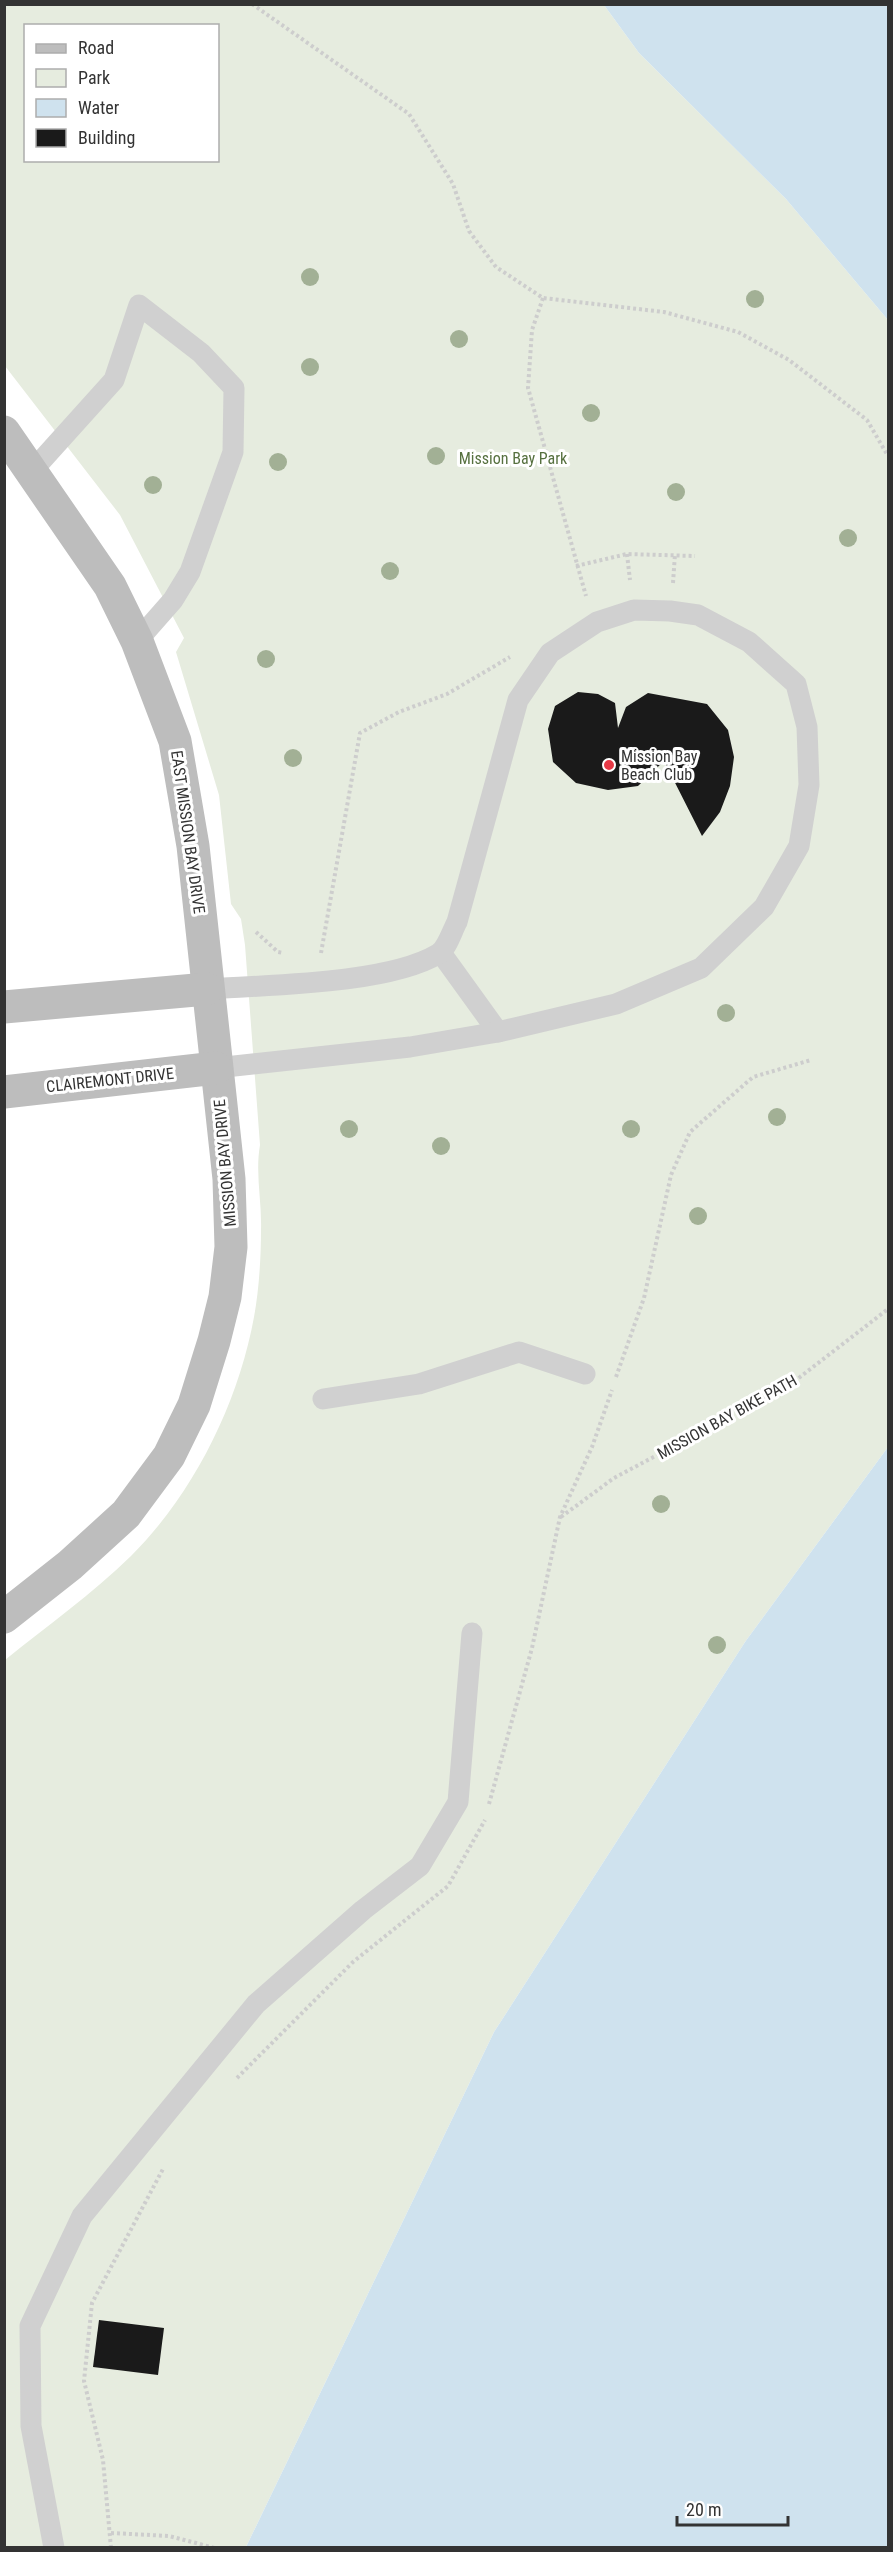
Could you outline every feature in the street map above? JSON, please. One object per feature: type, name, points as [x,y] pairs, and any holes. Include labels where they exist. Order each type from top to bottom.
[{"type":"main road","name":"EAST MISSION BAY DRIVE","points":[[4,432],[33,470],[110,586],[137,641],[175,741],[193,846],[207,989]]},
{"type":"main road","points":[[4,1007],[207,989]]},
{"type":"main road","name":"MISSION BAY DRIVE","points":[[4,1617],[70,1565],[126,1514],[169,1456],[194,1405],[220,1319],[231,1247],[229,1179],[207,989]]},
{"type":"main road","name":"CLAIREMONT DRIVE","points":[[4,1092],[216,1068]]},
{"type":"lane","points":[[33,470],[114,381],[139,305],[201,353],[234,388],[233,452],[190,572],[173,600],[137,641]]},
{"type":"lane","points":[[207,989],[352,978],[407,967],[441,953],[457,922],[518,700],[550,653],[597,622],[634,610],[670,610],[698,615],[749,642],[796,684],[807,727],[809,784],[799,846],[764,907],[701,968],[616,1004],[498,1032],[410,1047],[216,1068]]},
{"type":"lane","points":[[441,953],[498,1032]]},
{"type":"lane","points":[[323,1399],[419,1383],[519,1352],[585,1374]]},
{"type":"lane","points":[[54,2547],[31,2426],[30,2326],[82,2216],[256,2004],[363,1910],[420,1866],[458,1802],[472,1633]]},
{"type":"path","points":[[252,4],[409,114],[453,184],[469,231],[496,267],[543,298],[664,312],[738,332],[789,360],[867,420],[888,456]]},
{"type":"path","points":[[543,298],[532,330],[528,388],[576,566],[588,602]]},
{"type":"path","points":[[576,566],[627,554],[695,556]]},
{"type":"path","points":[[311,956],[321,955],[360,733],[399,712],[447,694],[512,656]]},
{"type":"path","points":[[256,932],[278,952],[289,954]]},
{"type":"path","points":[[489,1806],[531,1648],[560,1517],[592,1446],[644,1298],[671,1175],[690,1132],[753,1077],[811,1060]]},
{"type":"path","name":"MISSION BAY BIKE PATH","points":[[560,1517],[614,1478],[790,1384],[888,1309]]},
{"type":"path","points":[[231,2085],[260,2052],[353,1962],[448,1886],[482,1829],[485,1818]]},
{"type":"path","points":[[111,2547],[103,2460],[84,2381],[92,2303],[167,2161]]},
{"type":"path","points":[[111,2533],[170,2536],[215,2547]]},
{"type":"green space","name":"Mission Bay Park","points":[[5,5],[604,5],[639,53],[786,199],[888,320],[888,1447],[745,1642],[494,2032],[246,2547],[5,2547],[5,1660],[85,1597],[131,1556],[175,1504],[193,1476],[225,1414],[247,1350],[254,1317],[261,1252],[258,1166],[260,1145],[245,945],[241,919],[231,904],[219,795],[176,652],[184,638],[120,515],[5,366]]},
{"type":"water","points":[[604,5],[888,5],[888,320],[786,199],[639,53]]},
{"type":"water","points":[[888,1447],[888,2547],[246,2547],[494,2032],[745,1642]]},
{"type":"building","name":"Mission Bay Beach Club","points":[[578,692],[598,694],[615,703],[618,728],[626,707],[648,693],[707,704],[728,730],[734,757],[730,786],[720,812],[702,836],[664,761],[638,786],[608,790],[576,783],[553,762],[548,729],[555,706]]},
{"type":"building","points":[[99,2320],[164,2328],[158,2375],[93,2367]]},
{"type":"place","name":"Mission Bay Beach Club","points":[[609,765]]}]
